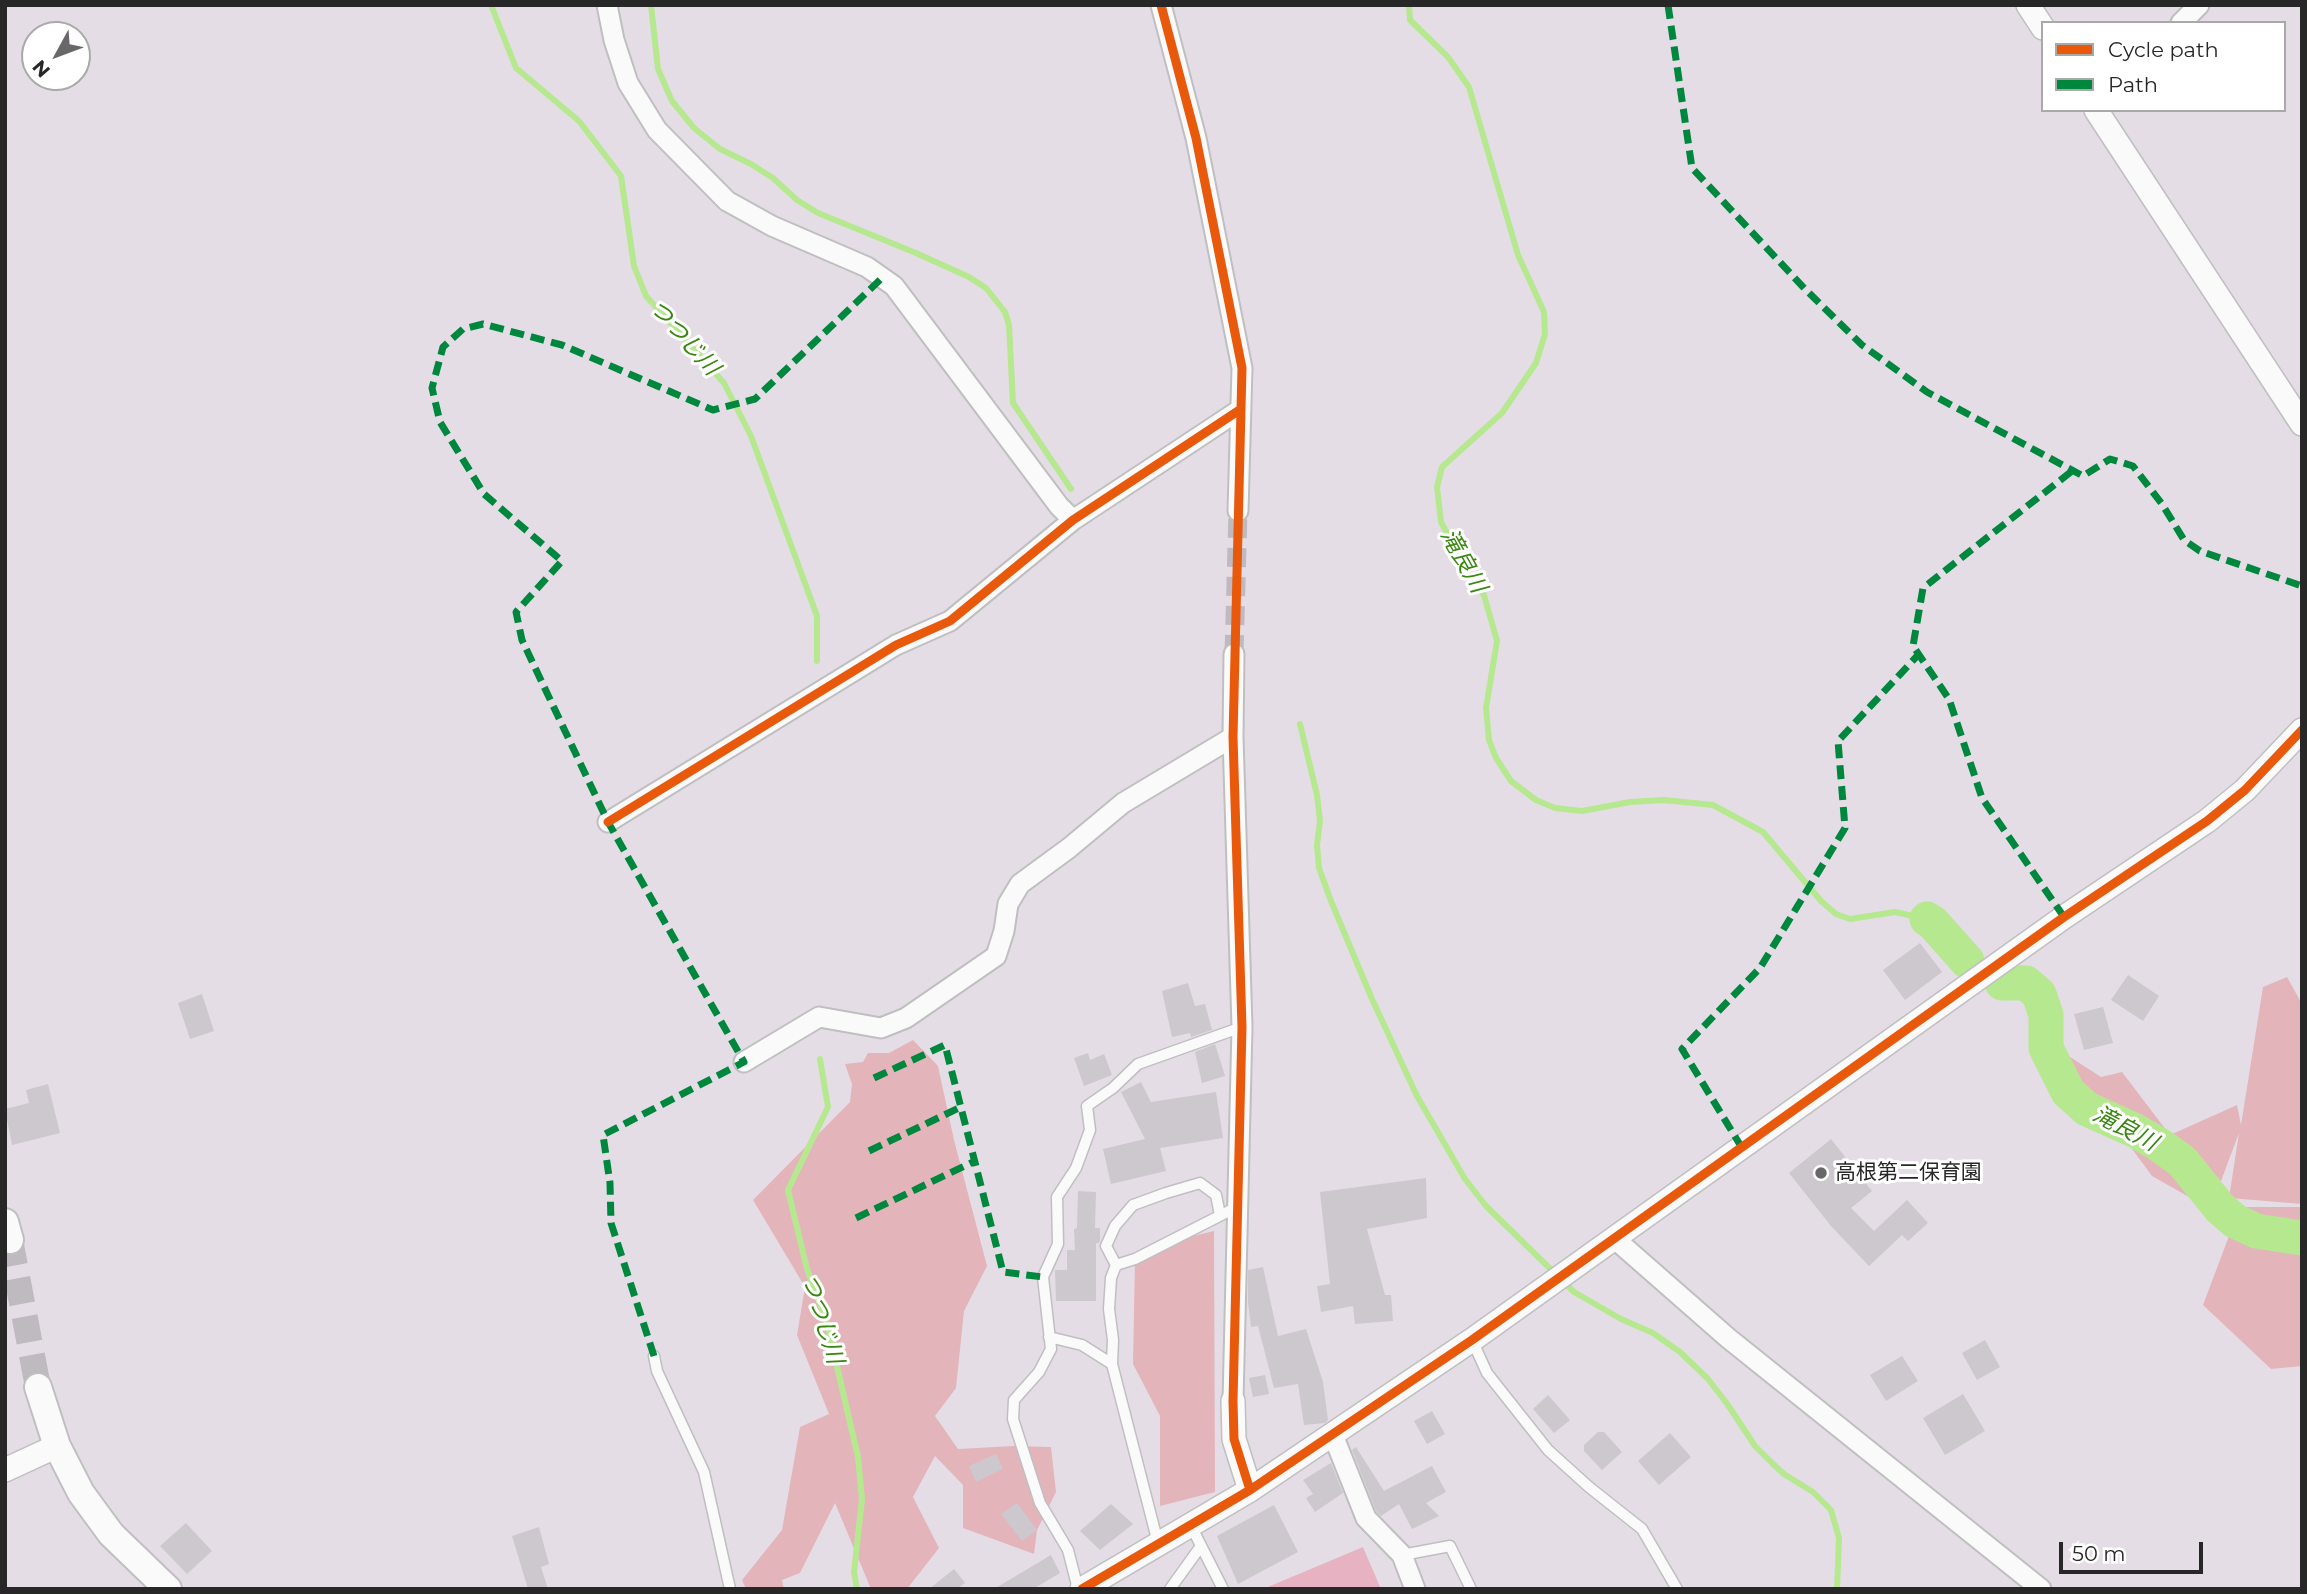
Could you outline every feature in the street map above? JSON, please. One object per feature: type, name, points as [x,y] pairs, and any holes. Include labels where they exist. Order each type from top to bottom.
[{"type":"main road","points":[[38,1387],[57,1446],[74,1481],[111,1534],[168,1589]]},
{"type":"street","points":[[607,5],[614,40],[628,83],[657,130],[727,201],[772,226],[867,267],[894,286],[1059,506],[1073,520]]},
{"type":"street","points":[[1161,5],[1196,138],[1242,368],[1238,511]]},
{"type":"street","points":[[2028,5],[2041,25]]},
{"type":"street","points":[[2183,21],[2199,5]]},
{"type":"street","points":[[2097,112],[2302,424]]},
{"type":"street","points":[[608,822],[896,645],[950,621],[1073,520],[1241,409]]},
{"type":"street","points":[[1234,654],[1233,737],[1242,1027],[1229,1211],[1234,1439],[1250,1490]]},
{"type":"street","points":[[1080,1589],[1250,1490],[1472,1340],[2053,925],[2207,821],[2245,790],[2302,730]]},
{"type":"street","points":[[744,1062],[819,1017],[881,1028],[906,1018],[996,956],[1004,931],[1008,904],[1020,884],[1123,803],[1233,737]]},
{"type":"street","points":[[1615,1239],[1728,1338],[2041,1589]]},
{"type":"street","points":[[1333,1435],[1366,1518],[1402,1555],[1415,1589]]},
{"type":"street","points":[[5,1470],[57,1446]]},
{"type":"lane","points":[[1080,1589],[1068,1550],[1040,1503],[1013,1419],[1014,1399],[1038,1372],[1051,1349],[1043,1277],[1058,1244],[1057,1197],[1076,1168],[1090,1130],[1087,1105],[1114,1088],[1138,1064],[1242,1027]]},
{"type":"lane","points":[[1116,1265],[1135,1259],[1229,1211],[1216,1195],[1200,1183],[1174,1190],[1133,1205],[1115,1226],[1106,1246],[1116,1265],[1111,1278],[1109,1309],[1113,1340],[1112,1364],[1158,1544]]},
{"type":"lane","points":[[1049,1337],[1082,1345],[1112,1364]]},
{"type":"lane","points":[[1472,1340],[1487,1373],[1548,1450],[1642,1530],[1677,1589]]},
{"type":"lane","points":[[654,1356],[657,1371],[704,1472],[730,1589]]},
{"type":"lane","points":[[1190,1524],[1223,1589]]},
{"type":"lane","points":[[1170,1589],[1201,1546]]},
{"type":"lane","points":[[1402,1555],[1450,1546],[1471,1589]]},
{"type":"shaded area","points":[[2287,977],[2302,1004],[2302,1204],[2229,1198],[2239,1133],[2221,1181],[2203,1205],[2152,1176],[2121,1134],[2073,1093],[2064,1065],[2067,1055],[2101,1077],[2122,1072],[2170,1135],[2237,1105],[2241,1125],[2263,987]]},
{"type":"shaded area","points":[[913,1040],[938,1066],[987,1266],[964,1311],[956,1388],[935,1416],[958,1449],[1051,1447],[1056,1492],[1037,1530],[1034,1554],[963,1528],[963,1485],[935,1456],[913,1497],[939,1548],[907,1589],[871,1589],[835,1503],[800,1573],[782,1580],[784,1589],[746,1589],[742,1580],[782,1530],[800,1427],[829,1414],[797,1335],[805,1287],[753,1200],[850,1102],[852,1084],[845,1064],[863,1062],[868,1053],[889,1053]]},
{"type":"shaded area","points":[[2243,1207],[2302,1207],[2302,1366],[2271,1369],[2203,1305]]},
{"type":"shaded area","points":[[1214,1231],[1215,1492],[1160,1506],[1160,1416],[1133,1364],[1135,1259],[1156,1245]]},
{"type":"shaded area","points":[[1363,1547],[1381,1589],[1263,1589]]},
{"type":"building","points":[[1920,943],[1942,972],[1905,1000],[1883,970]]},
{"type":"building","points":[[2128,975],[2159,996],[2143,1021],[2111,1000]]},
{"type":"building","points":[[1188,983],[1195,1006],[1205,1004],[1212,1030],[1191,1037],[1190,1033],[1172,1037],[1162,991]]},
{"type":"building","points":[[202,994],[214,1031],[190,1039],[178,1003]]},
{"type":"building","points":[[2103,1007],[2113,1043],[2084,1050],[2074,1014]]},
{"type":"building","points":[[1215,1044],[1225,1076],[1202,1083],[1195,1052]]},
{"type":"building","points":[[1088,1053],[1090,1060],[1104,1054],[1112,1075],[1084,1086],[1074,1058]]},
{"type":"building","points":[[1141,1082],[1151,1102],[1216,1092],[1223,1138],[1160,1148],[1166,1171],[1111,1184],[1103,1149],[1145,1139],[1121,1092]]},
{"type":"building","points":[[48,1084],[60,1133],[12,1145],[5,1109],[29,1103],[26,1090]]},
{"type":"building","points":[[1831,1139],[1872,1191],[1851,1208],[1874,1231],[1907,1200],[1928,1223],[1908,1241],[1902,1235],[1869,1266],[1831,1226],[1789,1173]]},
{"type":"building","points":[[1426,1178],[1427,1218],[1367,1229],[1385,1295],[1391,1295],[1393,1321],[1355,1324],[1353,1306],[1321,1312],[1317,1286],[1330,1284],[1320,1192]]},
{"type":"building","points":[[1078,1191],[1096,1192],[1095,1228],[1100,1228],[1100,1240],[1096,1243],[1096,1301],[1056,1301],[1055,1270],[1067,1270],[1067,1250],[1075,1250]]},
{"type":"building","points":[[1263,1267],[1278,1336],[1306,1329],[1323,1382],[1328,1420],[1325,1423],[1304,1425],[1298,1384],[1274,1388],[1258,1326],[1251,1327],[1248,1302],[1248,1270]]},
{"type":"building","points":[[1985,1340],[2000,1367],[1977,1380],[1962,1353]]},
{"type":"building","points":[[1902,1356],[1918,1381],[1886,1401],[1870,1375]]},
{"type":"building","points":[[1265,1375],[1269,1394],[1253,1397],[1249,1378]]},
{"type":"building","points":[[1963,1394],[1985,1431],[1945,1455],[1923,1418]]},
{"type":"building","points":[[1548,1395],[1570,1420],[1554,1433],[1533,1409]]},
{"type":"building","points":[[1432,1411],[1445,1434],[1427,1444],[1414,1421]]},
{"type":"building","points":[[1598,1432],[1604,1432],[1622,1452],[1602,1470],[1584,1451],[1584,1445]]},
{"type":"building","points":[[1670,1433],[1691,1457],[1659,1485],[1638,1461]]},
{"type":"building","points":[[1356,1447],[1384,1491],[1432,1466],[1446,1492],[1426,1503],[1439,1516],[1412,1529],[1399,1504],[1381,1516],[1376,1511],[1352,1450]]},
{"type":"building","points":[[996,1454],[1003,1469],[976,1482],[969,1466]]},
{"type":"building","points":[[1331,1463],[1343,1493],[1315,1512],[1306,1498],[1313,1494],[1303,1480]]},
{"type":"building","points":[[1017,1503],[1037,1530],[1022,1541],[1001,1514]]},
{"type":"building","points":[[1111,1504],[1133,1524],[1100,1550],[1080,1531]]},
{"type":"building","points":[[1274,1505],[1298,1552],[1238,1584],[1217,1536]]},
{"type":"building","points":[[186,1523],[212,1551],[187,1574],[160,1546]]},
{"type":"building","points":[[539,1527],[549,1564],[541,1567],[548,1589],[528,1589],[512,1536]]},
{"type":"building","points":[[1051,1555],[1060,1573],[1033,1589],[994,1589]]},
{"type":"building","points":[[954,1569],[965,1583],[957,1589],[929,1589]]},
{"type":"waterway","name":"つつじ川","points":[[491,5],[516,68],[579,121],[621,176],[634,266],[646,296],[724,383],[751,436],[817,616],[817,661]]},
{"type":"waterway","points":[[651,5],[658,69],[672,101],[694,128],[720,149],[773,178],[797,200],[818,213],[916,253],[969,277],[986,288],[1005,312],[1009,325],[1013,403],[1071,489]]},
{"type":"waterway","name":"滝良川","points":[[1409,5],[1410,20],[1448,57],[1469,87],[1518,255],[1544,312],[1545,334],[1536,363],[1502,413],[1442,467],[1437,487],[1441,522],[1468,572],[1484,595],[1497,641],[1486,708],[1489,740],[1496,758],[1511,781],[1536,800],[1555,808],[1582,811],[1630,802],[1664,800],[1713,805],[1763,832],[1821,901],[1836,914],[1850,919],[1895,912],[1927,919]]},
{"type":"waterway","points":[[1300,724],[1317,795],[1320,821],[1317,845],[1319,868],[1372,999],[1417,1096],[1465,1179],[1486,1206],[1574,1292],[1621,1319],[1653,1333],[1680,1352],[1708,1379],[1755,1446],[1784,1474],[1813,1492],[1831,1510],[1839,1538],[1837,1589]]},
{"type":"waterway","name":"滝良川","points":[[1927,919],[1967,961]]},
{"type":"waterway","name":"滝良川","points":[[2002,983],[2026,983],[2039,994],[2046,1015],[2046,1048],[2068,1092],[2087,1109],[2134,1130],[2182,1161],[2220,1208],[2235,1221],[2256,1231],[2302,1238]]},
{"type":"waterway","name":"つつじ川","points":[[820,1059],[828,1107],[788,1190],[807,1269],[827,1323],[858,1457],[862,1499],[854,1572],[857,1589]]},
{"type":"tunnel","points":[[1234,654],[1238,511]]},
{"type":"tunnel","points":[[10,1240],[38,1387]]},
{"type":"marked path","points":[[1668,5],[1692,168],[1805,289],[1862,345],[1927,392],[2083,476],[2110,459],[2133,466],[2162,504],[2184,540],[2200,551],[2302,586]]},
{"type":"marked path","points":[[654,1356],[611,1223],[610,1183],[603,1135],[744,1062],[608,822],[522,640],[516,612],[562,561],[484,494],[440,422],[432,388],[443,347],[463,329],[483,324],[562,345],[713,410],[755,399],[883,277]]},
{"type":"marked path","points":[[2064,917],[1982,798],[1949,699],[1913,646],[1923,588],[2072,471]]},
{"type":"marked path","points":[[1742,1148],[1682,1049],[1760,968],[1845,828],[1838,741],[1918,655]]},
{"type":"marked path","points":[[874,1078],[945,1045],[1003,1272],[1043,1277]]},
{"type":"marked path","points":[[869,1151],[961,1107]]},
{"type":"marked path","points":[[856,1218],[975,1161]]},
{"type":"cycle path","points":[[1161,5],[1196,138],[1242,368],[1233,737],[1242,1027],[1233,1401],[1234,1439],[1250,1490]]},
{"type":"cycle path","points":[[608,822],[896,645],[950,621],[1073,520],[1241,409]]},
{"type":"cycle path","points":[[1082,1589],[1250,1490],[1472,1340],[2064,917],[2207,821],[2245,790],[2302,730]]},
{"type":"place","name":"高根第二保育園","points":[[1821,1173]]}]
